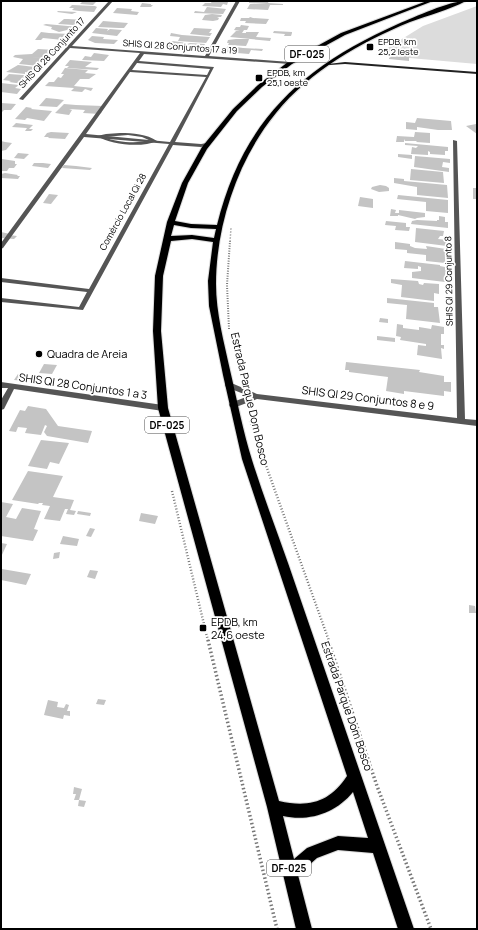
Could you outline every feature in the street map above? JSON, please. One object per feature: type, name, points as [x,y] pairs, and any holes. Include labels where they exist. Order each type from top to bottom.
[{"type":"main road","name":"DF-025","points":[[304,929],[274,807],[163,408],[157,331],[159,276],[171,222],[185,183],[204,146],[235,110],[260,86],[290,63],[343,34],[431,1]]},
{"type":"main road","name":"Estrada Parque Dom Bosco","points":[[406,929],[247,459],[229,385],[213,305],[213,271],[219,227],[234,177],[256,136],[279,106],[303,83],[349,49],[402,24],[464,1]]},
{"type":"main road","points":[[384,18],[402,24]]},
{"type":"main road","points":[[171,222],[191,226],[219,227]]},
{"type":"main road","points":[[167,239],[193,236],[204,237],[217,241]]},
{"type":"main road","points":[[274,807],[304,812],[330,804],[344,793],[355,776]]},
{"type":"main road","points":[[290,873],[312,853],[338,843],[377,846]]},
{"type":"street","name":"SHIS QI 28 Conjunto 17","points":[[21,99],[111,1]]},
{"type":"street","points":[[206,57],[238,1]]},
{"type":"street","name":"SHIS QI 28 Conjuntos 17 a 19","points":[[70,47],[290,63]]},
{"type":"street","points":[[1,247],[143,52]]},
{"type":"street","points":[[336,59],[345,63]]},
{"type":"street","points":[[130,71],[208,76],[212,68],[136,62]]},
{"type":"street","points":[[330,64],[345,63],[477,73]]},
{"type":"street","name":"Comércio Local Qi 28","points":[[1,300],[81,309],[208,76]]},
{"type":"street","points":[[83,135],[204,146]]},
{"type":"street","name":"SHIS QI 29 Conjunto 8","points":[[455,141],[461,421]]},
{"type":"street","points":[[1,280],[91,291]]},
{"type":"street","name":"SHIS QI 28 Conjuntos 1 a 3","points":[[1,385],[163,408]]},
{"type":"street","name":"SHIS QI 29 Conjuntos 8 e 9","points":[[229,385],[256,396],[477,423]]},
{"type":"street","points":[[1,407],[12,387]]},
{"type":"street","name":"SHIS QI 29 Conjuntos 8 e 9","points":[[234,405],[256,396]]},
{"type":"path","points":[[230,334],[227,285],[232,223]]},
{"type":"path","points":[[250,420],[334,658],[377,786],[431,929]]},
{"type":"shaded area","points":[[477,6],[477,64],[376,55],[423,26]]},
{"type":"building","points":[[83,1],[97,1],[93,5],[80,4]]},
{"type":"building","points":[[212,1],[228,2],[227,5],[223,4],[221,7],[202,6],[205,3],[211,3]]},
{"type":"building","points":[[249,1],[269,1],[268,3],[283,5],[270,5],[268,10],[247,9],[250,4],[267,4],[249,3]]},
{"type":"building","points":[[142,3],[153,5],[151,7],[140,7]]},
{"type":"building","points":[[72,5],[97,7],[94,12],[79,11],[72,10],[74,8],[69,8]]},
{"type":"building","points":[[207,7],[226,9],[223,14],[194,13],[195,11],[204,12]]},
{"type":"building","points":[[117,8],[132,9],[131,11],[139,12],[137,15],[113,13]]},
{"type":"building","points":[[57,12],[77,12],[72,14]]},
{"type":"building","points":[[205,15],[222,15],[221,17],[217,17],[219,18],[218,20],[213,21],[202,20]]},
{"type":"building","points":[[250,17],[269,19],[266,24],[245,23],[246,21],[240,21],[241,18]]},
{"type":"building","points":[[64,19],[84,20],[74,25],[58,24]]},
{"type":"building","points":[[103,21],[128,23],[124,28],[98,27]]},
{"type":"building","points":[[43,25],[80,27],[76,32],[67,30],[59,32],[51,29],[52,27]]},
{"type":"building","points":[[241,25],[249,26],[247,30],[244,30],[242,33],[259,32],[256,37],[271,38],[270,41],[230,37],[236,31],[240,31],[234,30],[236,27],[240,27]]},
{"type":"building","points":[[96,28],[108,29],[107,31],[110,29],[122,30],[117,36],[92,33]]},
{"type":"building","points":[[194,28],[212,29],[209,33],[212,33],[210,36],[190,34]]},
{"type":"building","points":[[274,31],[292,33],[291,36],[284,36],[285,34],[273,33]]},
{"type":"building","points":[[41,32],[69,34],[63,40],[43,38],[41,40],[35,40]]},
{"type":"building","points":[[171,33],[210,37],[206,43],[178,41],[180,37],[170,36]]},
{"type":"building","points":[[92,36],[104,37],[103,39],[118,40],[114,44],[95,43],[88,40]]},
{"type":"building","points":[[249,39],[246,46],[228,45],[228,40]]},
{"type":"building","points":[[172,41],[186,43],[178,49],[168,48]]},
{"type":"building","points":[[190,43],[205,44],[201,51],[186,49],[187,47],[184,47]]},
{"type":"building","points":[[228,46],[263,49],[262,51],[251,50],[249,54],[223,51]]},
{"type":"building","points":[[38,49],[55,50],[50,55],[53,55],[50,58],[29,57],[47,58],[39,66],[19,64],[23,59],[13,57],[15,55],[32,54]]},
{"type":"building","points":[[94,53],[109,55],[104,61],[82,60],[85,56],[91,57]]},
{"type":"building","points":[[401,55],[409,55],[409,61],[389,59],[389,56],[401,57]]},
{"type":"building","points":[[70,60],[92,62],[85,67],[99,68],[97,70],[67,68],[69,66],[65,66]]},
{"type":"building","points":[[18,65],[42,67],[34,75],[25,72],[25,74],[6,72]]},
{"type":"building","points":[[65,68],[88,70],[85,73],[96,74],[89,79],[80,79],[74,86],[93,88],[91,91],[85,89],[82,92],[71,91],[74,88],[45,86],[49,82],[54,82],[58,77],[61,78],[64,74],[61,74]]},
{"type":"building","points":[[9,74],[33,76],[23,84],[3,80]]},
{"type":"building","points":[[1,83],[19,85],[15,88],[21,89],[17,94],[1,92]]},
{"type":"building","points":[[46,98],[64,100],[57,107],[39,106]]},
{"type":"building","points":[[1,103],[16,104],[11,110],[4,110],[1,113]]},
{"type":"building","points":[[64,104],[103,106],[99,112],[102,112],[100,114],[83,113],[85,110],[69,109],[72,110],[69,115],[55,113]]},
{"type":"building","points":[[26,107],[32,108],[31,109],[52,111],[44,121],[27,118],[25,120],[15,119]]},
{"type":"building","points":[[417,118],[451,121],[452,130],[417,127],[417,130],[406,129],[406,122],[415,123]]},
{"type":"building","points":[[16,123],[33,125],[29,129],[33,129],[31,131],[25,131],[27,128],[12,127]]},
{"type":"building","points":[[476,124],[477,134],[466,126]]},
{"type":"building","points":[[415,132],[430,133],[430,143],[405,141],[404,139],[404,142],[396,142],[397,136],[414,137]]},
{"type":"building","points":[[47,133],[69,133],[65,139],[44,137]]},
{"type":"building","points":[[1,141],[12,143],[6,150],[1,151]]},
{"type":"building","points":[[405,143],[448,147],[448,151],[445,151],[445,155],[430,154],[428,151],[428,155],[411,154],[412,147],[416,148],[418,146],[405,145]]},
{"type":"building","points":[[18,153],[29,154],[24,159],[14,158]]},
{"type":"building","points":[[398,154],[412,155],[412,159],[398,157]]},
{"type":"building","points":[[415,156],[450,159],[450,163],[443,162],[442,167],[449,168],[449,172],[414,167]]},
{"type":"building","points":[[2,159],[15,161],[15,164],[17,164],[14,168],[9,168],[7,171],[1,171]]},
{"type":"building","points":[[34,163],[51,164],[48,168],[32,166]]},
{"type":"building","points":[[64,165],[92,168],[90,170],[62,168]]},
{"type":"building","points":[[411,169],[443,172],[444,183],[410,180]]},
{"type":"building","points":[[5,173],[20,176],[18,179],[1,178],[1,174]]},
{"type":"building","points":[[394,178],[404,179],[404,181],[447,185],[448,198],[417,195],[417,187],[394,183]]},
{"type":"building","points":[[380,185],[389,188],[389,191],[379,192],[371,189],[372,187]]},
{"type":"building","points":[[473,188],[477,188],[477,199],[473,199]]},
{"type":"building","points":[[49,194],[58,195],[51,204],[43,203]]},
{"type":"building","points":[[398,195],[448,200],[448,213],[426,211],[426,202],[397,199]]},
{"type":"building","points":[[360,197],[373,199],[373,208],[358,206]]},
{"type":"building","points":[[391,209],[396,210],[395,213],[399,213],[399,210],[425,213],[425,217],[415,219],[398,215],[390,216]]},
{"type":"building","points":[[439,216],[445,217],[445,222],[448,222],[448,228],[411,224],[412,221],[417,220],[437,221],[439,220]]},
{"type":"building","points":[[386,221],[406,223],[406,227],[410,227],[409,231],[395,230],[396,226],[385,225]]},
{"type":"building","points":[[416,228],[444,231],[443,236],[440,236],[438,239],[447,240],[447,246],[415,242]]},
{"type":"building","points":[[1,232],[17,236],[14,239],[1,238]]},
{"type":"building","points":[[395,242],[410,244],[410,246],[415,248],[427,249],[426,246],[446,249],[445,263],[426,261],[426,255],[407,253],[407,250],[395,249]]},
{"type":"building","points":[[405,261],[440,265],[445,267],[445,270],[448,270],[448,275],[445,274],[445,282],[412,278],[412,272],[421,271],[421,267],[418,266],[418,269],[404,268]]},
{"type":"building","points":[[391,279],[418,281],[419,284],[423,285],[424,283],[439,284],[439,294],[434,293],[434,301],[401,297],[402,285],[391,283]]},
{"type":"building","points":[[387,298],[434,303],[434,307],[438,307],[440,323],[406,319],[407,305],[387,303]]},
{"type":"building","points":[[380,318],[388,319],[388,323],[379,322]]},
{"type":"building","points":[[397,324],[403,325],[403,328],[419,330],[419,327],[431,329],[432,325],[444,327],[444,334],[441,334],[441,345],[444,345],[444,349],[441,348],[442,359],[417,355],[418,345],[426,346],[426,344],[400,340],[401,337],[396,336]]},
{"type":"building","points":[[377,336],[395,338],[395,342],[377,340]]},
{"type":"building","points":[[346,362],[420,370],[419,372],[444,376],[444,382],[451,382],[451,392],[444,391],[444,396],[404,391],[404,394],[386,391],[388,377],[349,372],[349,370],[345,370]]},
{"type":"building","points":[[44,364],[57,365],[52,374],[39,373]]},
{"type":"building","points":[[18,374],[29,375],[26,381],[14,380]]},
{"type":"building","points":[[28,406],[46,409],[58,426],[92,431],[88,443],[47,436],[44,432],[47,426],[45,425],[41,435],[25,433],[27,428],[18,427],[16,432],[9,431],[20,410],[25,411]]},
{"type":"building","points":[[41,440],[69,443],[59,464],[50,462],[47,469],[28,466]]},
{"type":"building","points":[[28,471],[63,476],[53,497],[74,500],[70,510],[76,511],[74,515],[66,514],[68,509],[65,509],[60,521],[44,519],[50,506],[42,505],[43,503],[38,504],[12,500]]},
{"type":"building","points":[[1,502],[13,504],[6,517],[16,519],[22,508],[41,511],[34,529],[38,530],[33,541],[1,536]]},
{"type":"building","points":[[78,511],[91,513],[90,516],[77,514]]},
{"type":"building","points":[[141,513],[158,516],[155,524],[139,521]]},
{"type":"building","points":[[90,528],[95,529],[91,537],[86,536]]},
{"type":"building","points":[[63,536],[79,539],[77,546],[60,544]]},
{"type":"building","points":[[1,543],[7,544],[1,557]]},
{"type":"building","points":[[60,552],[59,558],[53,559],[54,553]]},
{"type":"building","points":[[2,569],[31,574],[26,585],[1,580]]},
{"type":"building","points":[[90,570],[98,571],[95,579],[87,577]]},
{"type":"building","points":[[469,605],[475,606],[476,613],[469,613]]},
{"type":"building","points":[[98,699],[106,700],[104,705],[96,704]]},
{"type":"building","points":[[48,700],[58,702],[57,707],[64,708],[66,704],[69,705],[67,711],[70,711],[70,716],[64,715],[63,719],[44,715]]},
{"type":"building","points":[[74,787],[82,789],[79,800],[74,800],[76,794],[73,794]]},
{"type":"building","points":[[79,800],[86,801],[84,807],[78,806]]},
{"type":"place","name":"EPDB, km 25,2 leste","points":[[370,47]]},
{"type":"place","name":"EPDB, km 25,1 oeste","points":[[259,78]]},
{"type":"place","name":"Quadra de Areia","points":[[39,354]]},
{"type":"place","name":"EPDB, km 24,6 oeste","points":[[203,628]]}]
